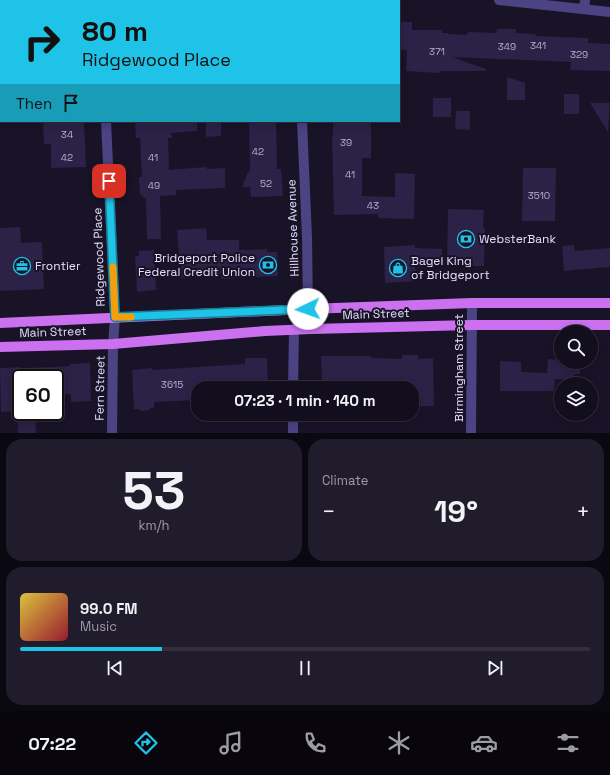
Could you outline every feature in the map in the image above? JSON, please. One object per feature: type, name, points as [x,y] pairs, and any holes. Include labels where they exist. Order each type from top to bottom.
[{"type":"main road","name":"Main Street","points":[[0,323],[472,303],[610,303]]},
{"type":"main road","name":"Main Street","points":[[0,347],[113,344],[265,331],[472,325],[610,325]]},
{"type":"street","points":[[499,0],[584,4],[610,12]]},
{"type":"street","name":"Ridgewood Place","points":[[106,122],[115,317],[113,344]]},
{"type":"street","name":"Hillhouse Avenue","points":[[302,122],[307,238],[308,309]]},
{"type":"street","name":"Birmingham Street","points":[[471,433],[472,303]]},
{"type":"street","points":[[293,381],[294,330],[308,309]]},
{"type":"street","name":"Fern Street","points":[[112,433],[113,344]]},
{"type":"street","points":[[293,421],[293,433]]},
{"type":"building","points":[[400,22],[412,22],[412,30],[442,30],[442,33],[448,34],[466,35],[469,32],[496,33],[497,29],[516,29],[516,33],[536,34],[535,36],[588,38],[588,43],[610,44],[610,71],[570,70],[571,62],[452,57],[486,69],[486,71],[439,71],[439,73],[406,71],[407,50],[400,50]]},
{"type":"building","points":[[507,77],[525,83],[525,100],[507,100]]},
{"type":"building","points":[[564,94],[579,94],[579,114],[564,114]]},
{"type":"building","points":[[433,98],[451,98],[451,117],[433,117]]},
{"type":"building","points":[[590,103],[610,103],[608,132]]},
{"type":"building","points":[[456,111],[470,111],[470,130],[455,129]]},
{"type":"building","points":[[43,122],[84,122],[86,167],[51,168],[51,144],[44,144]]},
{"type":"building","points":[[135,122],[197,122],[197,131],[171,133],[172,138],[168,138],[169,170],[206,167],[207,169],[225,168],[225,188],[176,190],[176,195],[160,196],[161,239],[147,239],[146,199],[140,194],[139,177],[142,177],[140,138],[136,138]]},
{"type":"building","points":[[206,122],[221,122],[221,136],[206,137]]},
{"type":"building","points":[[249,122],[276,122],[277,169],[281,169],[283,196],[251,197],[250,187],[242,187],[248,172],[250,171]]},
{"type":"building","points":[[333,122],[371,122],[371,158],[362,158],[362,196],[395,197],[395,173],[415,174],[414,219],[378,218],[378,214],[334,215]]},
{"type":"building","points":[[523,168],[556,168],[555,221],[522,221]]},
{"type":"building","name":"WebsterBank","points":[[448,209],[484,210],[484,266],[447,266]]},
{"type":"building","name":"Frontier","points":[[20,227],[21,243],[42,242],[44,289],[0,291],[0,228]]},
{"type":"building","points":[[206,228],[207,240],[239,240],[239,250],[267,249],[267,252],[277,252],[278,276],[221,279],[221,274],[181,278],[177,230]]},
{"type":"building","name":"Bagel King of Bridgeport","points":[[415,245],[415,248],[442,249],[442,260],[415,260],[416,281],[385,283],[384,247]]},
{"type":"building","points":[[574,245],[575,251],[610,248],[610,267],[564,271],[562,246]]},
{"type":"building","points":[[154,250],[156,290],[137,292],[135,256],[139,256],[139,251]]},
{"type":"building","points":[[402,355],[418,355],[418,359],[433,358],[434,406],[419,406],[419,381],[322,381],[321,356],[371,356],[371,358],[402,359]]},
{"type":"building","points":[[245,358],[267,358],[268,381],[191,381],[191,400],[154,402],[154,408],[150,408],[150,410],[141,411],[139,409],[134,409],[132,370],[245,364]]},
{"type":"building","points":[[548,359],[554,359],[554,369],[580,369],[580,374],[574,374],[574,377],[554,377],[554,391],[500,391],[500,361],[521,362],[521,372],[547,373]]},
{"type":"building","points":[[90,363],[91,401],[71,402],[71,394],[64,394],[64,369],[28,369],[70,366],[70,364]]},
{"type":"building","points":[[21,367],[21,369],[12,369],[12,411],[1,412],[0,368]]},
{"type":"building","points":[[17,421],[35,421],[36,433],[18,433]]},
{"type":"slow traffic","points":[[113,267],[115,317],[131,317]]},
{"type":"place","name":"WebsterBank","points":[[466,239]]},
{"type":"place","name":"Bridgeport Police Federal Credit Union","points":[[268,265]]},
{"type":"place","name":"Frontier","points":[[22,266]]},
{"type":"place","name":"Bagel King of Bridgeport","points":[[398,268]]},
{"type":"route","points":[[109,181],[115,317],[308,309]]}]
